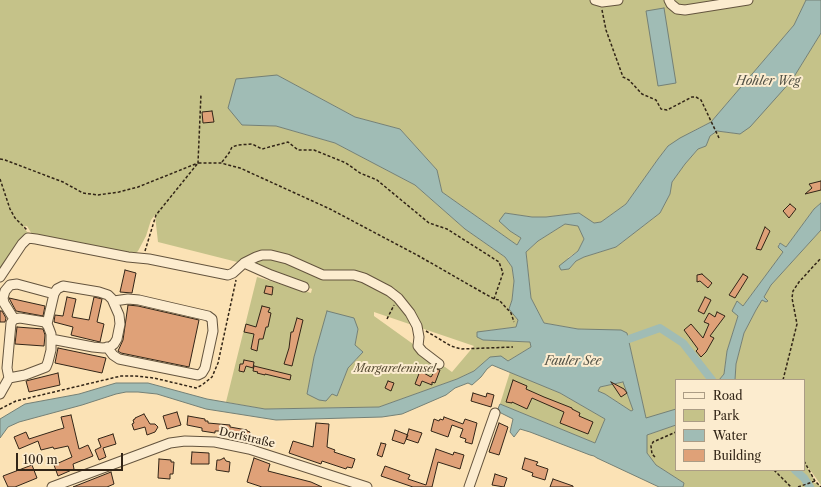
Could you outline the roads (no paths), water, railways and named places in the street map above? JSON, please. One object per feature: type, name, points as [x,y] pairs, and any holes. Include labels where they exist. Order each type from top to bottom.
[{"type":"street","points":[[599,1],[618,0]]},
{"type":"street","points":[[669,0],[677,9],[685,10],[748,0]]},
{"type":"street","points":[[0,277],[22,244],[28,238],[228,275],[237,270],[244,263],[262,255],[271,255],[287,259],[323,275],[354,275],[389,290],[398,298],[410,313],[417,326],[419,337],[418,346],[439,364]]},
{"type":"street","points":[[244,263],[271,276],[304,287]]},
{"type":"street","points":[[14,319],[3,298],[5,291],[10,285],[17,284],[54,294]]},
{"type":"street","points":[[9,378],[25,375],[46,367],[51,350],[52,339],[47,324],[54,294],[56,289],[60,286],[69,286],[99,292],[108,295],[114,301],[120,315],[117,339],[114,344],[107,347],[93,347],[52,339]]},
{"type":"street","points":[[107,347],[112,355],[119,359],[198,375],[202,373],[205,368],[213,331],[212,319],[208,316],[139,300],[128,299],[114,301]]},
{"type":"street","points":[[0,394],[9,378],[7,368],[9,329],[11,323],[14,319],[20,318],[40,320],[47,324]]},
{"type":"street","points":[[470,487],[494,413]]},
{"type":"street","name":"Dorfstraße","points":[[52,487],[170,443],[185,441],[215,442],[249,449],[367,487]]},
{"type":"water","points":[[806,0],[821,0],[821,33],[792,80],[750,127],[740,134],[717,131],[710,136],[706,146],[698,149],[672,182],[670,194],[660,213],[616,247],[584,257],[576,261],[569,269],[561,270],[559,266],[578,251],[584,239],[578,226],[565,224],[538,241],[526,252],[531,298],[544,323],[578,329],[621,330],[627,333],[646,418],[675,409],[675,425],[647,435],[647,453],[656,465],[684,483],[683,487],[659,487],[594,456],[520,429],[514,437],[510,432],[513,419],[497,411],[500,404],[595,443],[605,419],[560,393],[492,365],[472,385],[468,383],[455,388],[446,395],[402,414],[382,417],[276,420],[206,409],[157,394],[126,392],[19,422],[8,427],[0,438],[0,419],[25,404],[79,394],[116,383],[148,383],[207,399],[265,409],[379,407],[457,379],[474,371],[490,357],[501,356],[508,361],[531,347],[530,342],[483,340],[477,337],[477,332],[516,327],[518,320],[509,309],[512,300],[514,281],[512,267],[505,257],[465,229],[415,185],[335,143],[276,126],[242,125],[228,108],[236,79],[277,75],[355,117],[400,129],[437,170],[442,192],[517,245],[521,238],[499,221],[505,213],[532,217],[546,217],[579,213],[594,223],[601,222],[626,204],[668,146],[711,122],[794,25]],"holes":[[[623,382],[633,410],[631,411],[598,391],[600,387]]]},
{"type":"water","points":[[664,8],[676,83],[658,86],[646,11]]},
{"type":"water","points":[[821,203],[821,230],[771,285],[764,297],[768,301],[766,302],[762,300],[756,310],[744,333],[736,364],[735,379],[720,379],[724,374],[727,351],[738,316],[732,311],[737,301],[743,306],[783,252],[778,247],[780,243],[786,247],[814,209]]},
{"type":"water","points":[[327,311],[354,318],[358,329],[355,345],[363,352],[348,368],[337,396],[332,394],[326,401],[319,400],[307,394],[314,357]]},
{"type":"waterway","points":[[629,339],[660,328],[683,343],[711,379]]},
{"type":"waterway","points":[[796,471],[804,478],[810,487]]},
{"type":"water label","name":"Hohler Weg","points":[[768,82]]},
{"type":"water label","name":"Fauler See","points":[[573,362]]},
{"type":"park label","name":"Margareteninsel","points":[[395,369]]}]
